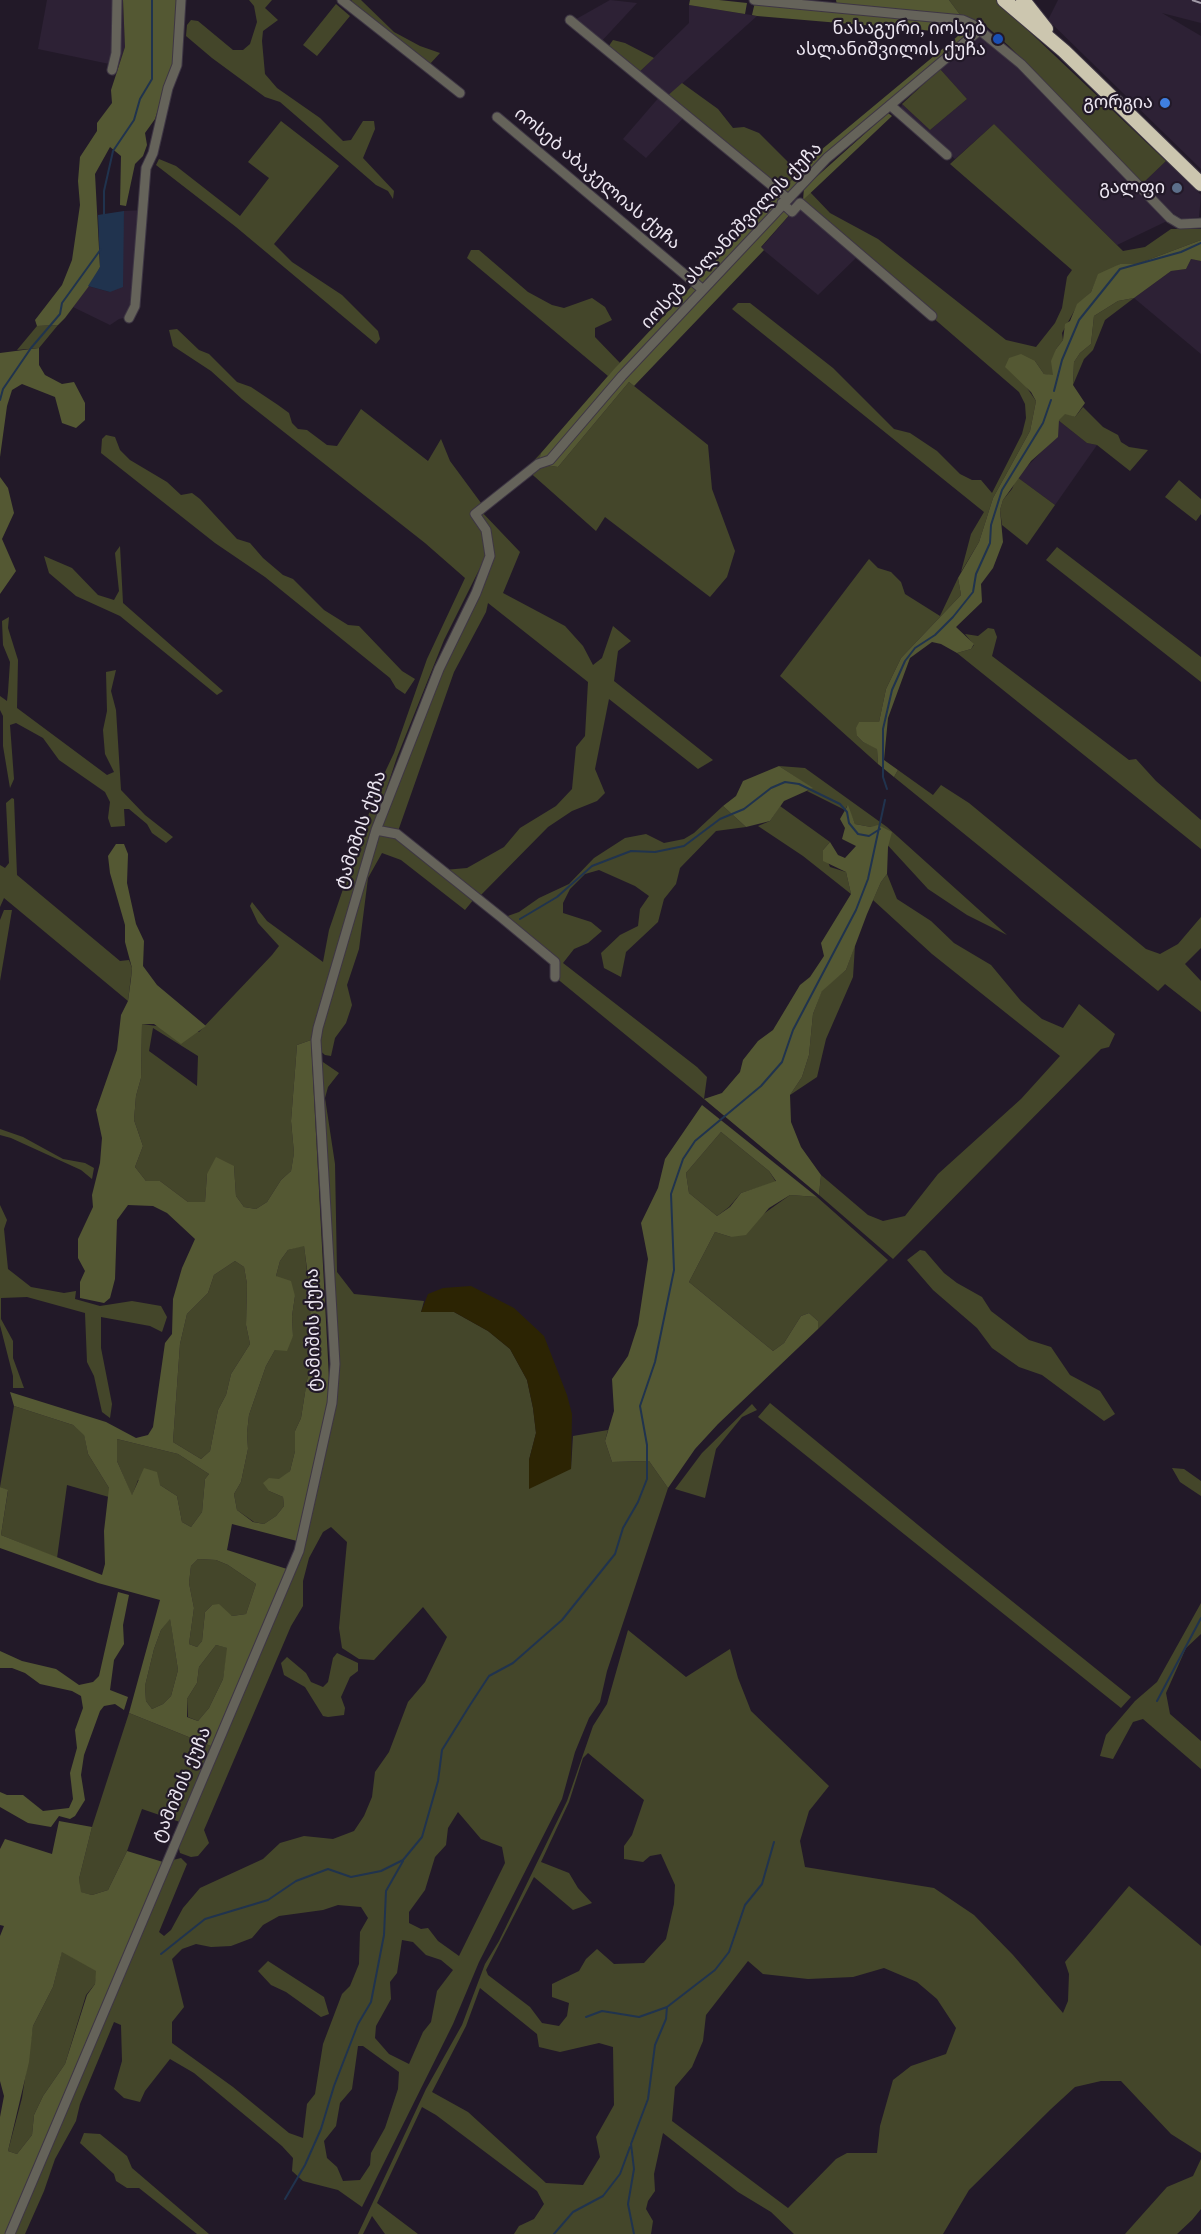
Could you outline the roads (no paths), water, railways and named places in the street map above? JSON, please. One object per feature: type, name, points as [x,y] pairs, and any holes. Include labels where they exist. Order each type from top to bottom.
[{"type":"highway","points":[[1004,0],[1064,51],[1201,184]]},
{"type":"highway","points":[[1023,0],[1064,51]]},
{"type":"street","points":[[112,70],[116,53],[117,0]]},
{"type":"street","points":[[129,318],[135,306],[146,168],[153,153],[168,88],[177,65],[182,0]]},
{"type":"street","points":[[342,0],[460,93]]},
{"type":"street","points":[[754,0],[963,20],[981,29],[1021,64],[1170,218],[1180,224],[1201,223]]},
{"type":"street","points":[[570,20],[785,200],[792,212],[800,203]]},
{"type":"street","name":"იოსებ ასლანიშვილის ქუჩა","points":[[478,509],[538,464],[550,460],[622,376],[796,188],[827,158],[981,29]]},
{"type":"street","points":[[890,105],[947,155]]},
{"type":"street","name":"იოსებ აბაკელიას ქუჩა","points":[[497,117],[702,289]]},
{"type":"street","points":[[796,188],[800,203],[932,316]]},
{"type":"street","name":"ტამიშის ქუჩა","points":[[10,2234],[299,1551],[332,1403],[335,1364],[316,1040],[376,830],[439,669],[476,593],[490,556],[486,530],[475,514],[478,509]]},
{"type":"street","points":[[376,830],[397,834],[530,941],[555,962],[555,977]]},
{"type":"water","points":[[124,211],[123,287],[110,292],[88,286],[100,267],[98,215]]},
{"type":"waterway","points":[[104,217],[104,191],[113,151],[134,120],[140,99],[152,79],[152,0]]},
{"type":"waterway","points":[[1054,391],[1062,360],[1079,320],[1120,269],[1181,252],[1201,243]]},
{"type":"waterway","points":[[0,400],[3,389],[31,348],[60,314],[62,303],[101,249]]},
{"type":"waterway","points":[[887,789],[883,777],[883,729],[892,690],[905,661],[915,648],[935,635],[973,592],[976,574],[990,543],[991,525],[1002,490],[1043,423],[1051,400]]},
{"type":"waterway","points":[[520,919],[557,897],[592,866],[631,851],[655,852],[684,846],[720,819],[744,809],[771,788],[785,782],[799,784],[840,804],[847,812],[849,823],[858,834],[869,836],[880,829]]},
{"type":"waterway","points":[[161,1954],[205,1919],[268,1900],[296,1881],[328,1869],[351,1877],[381,1871],[403,1860],[422,1837],[438,1781],[442,1750],[489,1676],[513,1663],[562,1620],[615,1554],[623,1528],[638,1502],[647,1479],[647,1445],[640,1406],[655,1362],[674,1270],[671,1194],[683,1159],[695,1141],[761,1086],[782,1062],[793,1030],[856,910],[868,879],[885,800]]},
{"type":"waterway","points":[[1157,1701],[1201,1618]]},
{"type":"waterway","points":[[586,2017],[602,2011],[639,2017],[667,2007],[715,1970],[729,1952],[745,1905],[762,1884],[774,1842]]},
{"type":"waterway","points":[[285,2199],[305,2165],[321,2129],[334,2086],[358,2024],[371,2002],[384,1935],[386,1891],[403,1861]]},
{"type":"waterway","points":[[634,2234],[628,2204],[634,2169],[631,2144],[648,2099],[655,2045],[666,2019],[667,2007]]},
{"type":"waterway","points":[[554,2234],[573,2212],[603,2196],[620,2174],[630,2147]]},
{"type":"railway","points":[[1192,0],[1201,3]]},
{"type":"place","name":"ნასაგური, იოსებ ასლანიშვილის ქუჩა","points":[[998,39]]},
{"type":"place","name":"გორგია","points":[[1165,103]]},
{"type":"place","name":"გალფი","points":[[1177,188]]}]
